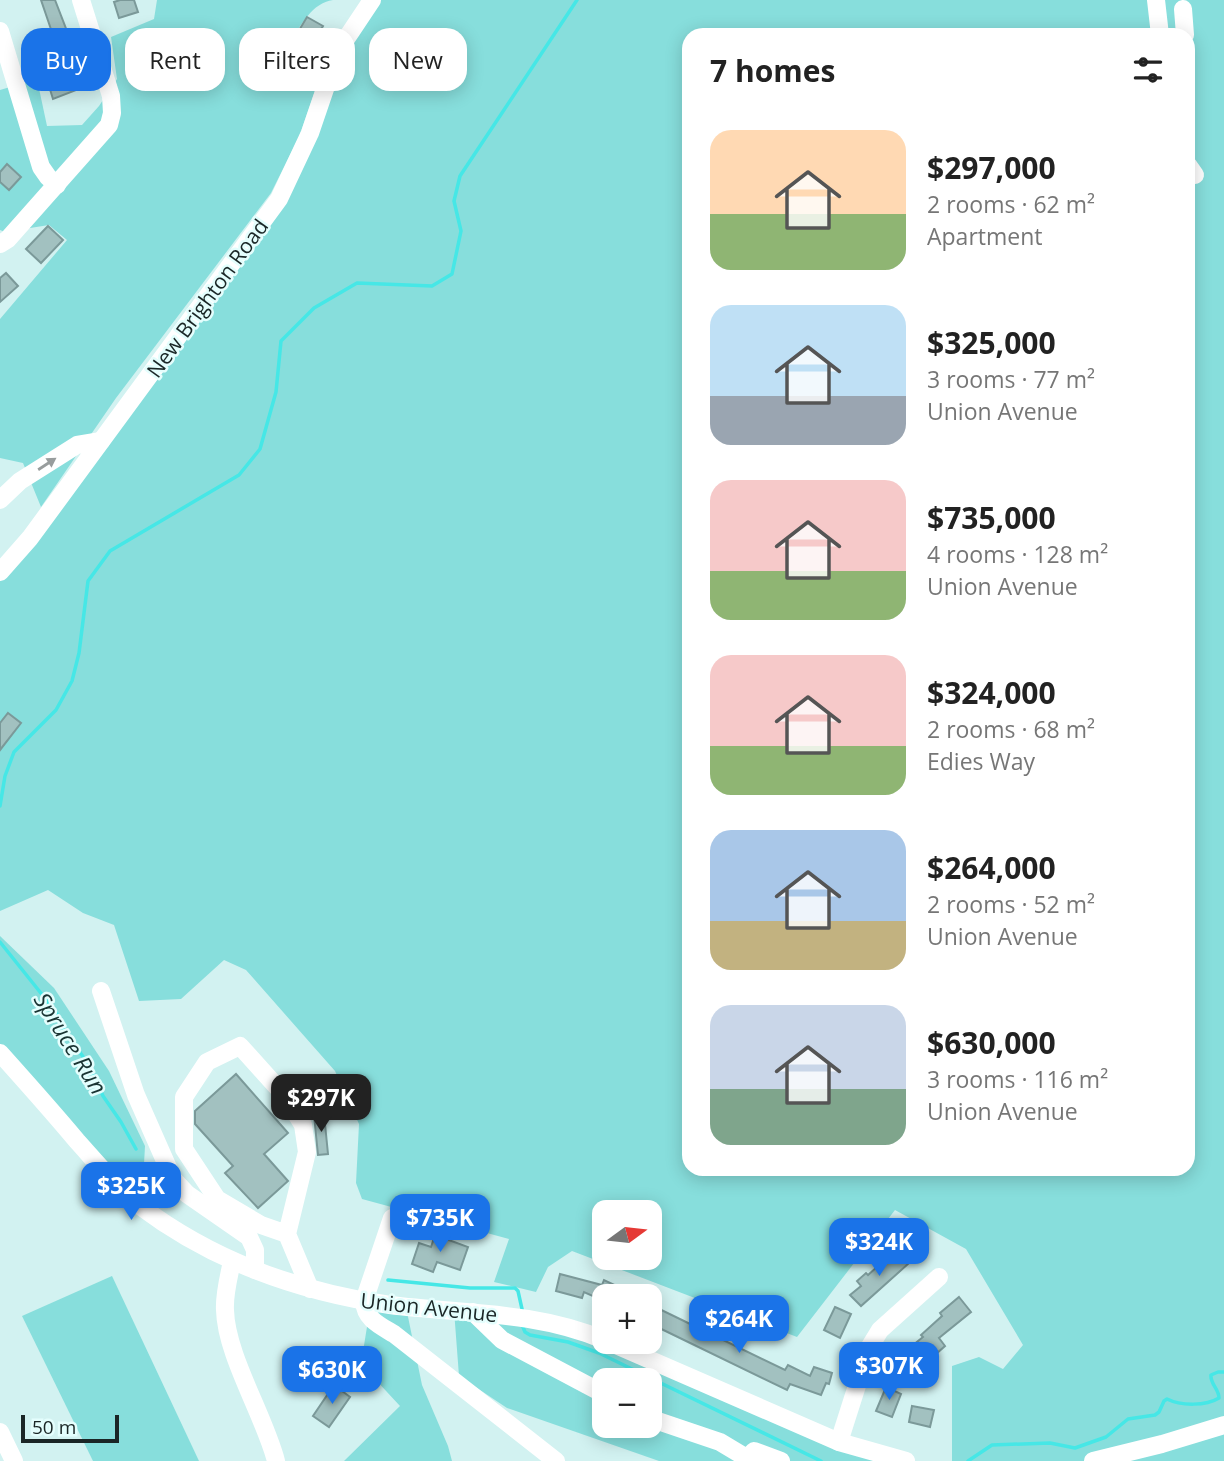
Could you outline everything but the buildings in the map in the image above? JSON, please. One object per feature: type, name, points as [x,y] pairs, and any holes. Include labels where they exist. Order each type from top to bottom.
[{"type":"street","points":[[0,244],[8,239],[106,131],[112,113],[109,88],[81,0]]},
{"type":"street","name":"New Brighton Road","points":[[0,572],[30,538],[279,199],[310,133],[324,89],[346,39],[372,0]]},
{"type":"street","points":[[1156,0],[1159,28]]},
{"type":"street","points":[[1183,9],[1184,28]]},
{"type":"street","points":[[0,31],[41,167],[57,185]]},
{"type":"street","points":[[0,500],[20,481],[77,445],[101,441]]},
{"type":"street","points":[[100,991],[136,1096],[173,1179],[187,1194],[249,1237],[255,1250],[255,1270]]},
{"type":"street","points":[[287,1234],[261,1225],[217,1199],[184,1149],[184,1097],[207,1062],[240,1045],[285,1096],[303,1125],[307,1152],[287,1234],[310,1289]]},
{"type":"street","name":"Union Avenue","points":[[0,1053],[113,1181],[139,1205],[232,1261],[284,1282],[364,1301],[523,1317],[592,1335]]},
{"type":"street","points":[[392,1218],[364,1301],[364,1311],[375,1323],[394,1334],[556,1461]]},
{"type":"street","points":[[232,1261],[225,1312],[230,1339],[276,1461]]},
{"type":"street","points":[[839,1442],[869,1348],[880,1330],[939,1277]]},
{"type":"street","points":[[473,1312],[502,1340],[592,1388]]},
{"type":"street","name":"Union Avenue","points":[[636,1354],[839,1442],[906,1461]]},
{"type":"street","points":[[662,1422],[720,1442],[750,1460]]},
{"type":"street","points":[[1093,1461],[1224,1425]]},
{"type":"street","points":[[0,1432],[14,1461]]},
{"type":"street","points":[[750,1460],[748,1457],[754,1451],[780,1461]]},
{"type":"shaded area","points":[[157,0],[333,0],[319,5],[299,28],[239,28],[239,91],[315,91],[299,137],[271,193],[116,398],[41,507],[23,463],[0,458],[0,319],[67,240],[49,225],[5,232],[0,230],[0,90],[21,84],[21,91],[40,91],[47,126],[82,125],[111,91],[117,79],[111,37],[125,31],[125,91],[225,91],[225,28],[132,28],[154,19]]},
{"type":"shaded area","points":[[372,0],[1224,0],[1224,1461],[952,1461],[952,1366],[979,1357],[1003,1369],[1023,1345],[966,1249],[895,1210],[797,1337],[622,1270],[662,1270],[662,1200],[592,1200],[592,1259],[572,1251],[548,1267],[536,1292],[494,1282],[509,1239],[362,1199],[356,1183],[359,1124],[335,1071],[246,970],[224,960],[181,999],[139,1001],[114,925],[83,913],[48,890],[0,911],[0,572],[279,199],[329,91],[355,91],[355,36]]},
{"type":"shaded area","points":[[0,936],[54,988],[109,1071],[145,1146],[144,1164],[113,1181],[0,1053]]},
{"type":"shaded area","points":[[112,1276],[199,1461],[93,1461],[22,1316]]},
{"type":"shaded area","points":[[371,1302],[406,1307],[422,1385],[452,1461],[344,1461],[400,1406],[361,1364]]},
{"type":"shaded area","points":[[454,1310],[523,1317],[592,1343],[592,1354],[621,1354],[659,1368],[592,1368],[592,1438],[507,1408],[459,1376]]},
{"type":"shaded area","points":[[662,1369],[906,1461],[659,1461],[593,1438],[662,1438]]},
{"type":"waterway","points":[[0,806],[5,776],[14,752],[56,710],[72,681],[79,653],[88,581],[110,551],[239,475],[260,449],[276,392],[281,341],[314,308],[357,283],[432,286],[452,274],[461,231],[454,201],[460,176],[577,0]]},
{"type":"waterway","name":"Spruce Run","points":[[0,942],[56,1012],[64,1030],[89,1065],[103,1096],[136,1149]]},
{"type":"waterway","name":"Spruce Run","points":[[388,1280],[470,1288],[515,1288],[522,1309]]},
{"type":"waterway","name":"Spruce Run","points":[[523,1327],[530,1335],[568,1342],[599,1353],[821,1461]]},
{"type":"waterway","name":"Spruce Run","points":[[968,1461],[992,1445],[1050,1443],[1075,1448],[1106,1437],[1128,1419],[1155,1415],[1167,1399],[1193,1404],[1214,1401],[1219,1398],[1211,1375],[1224,1372]]}]
